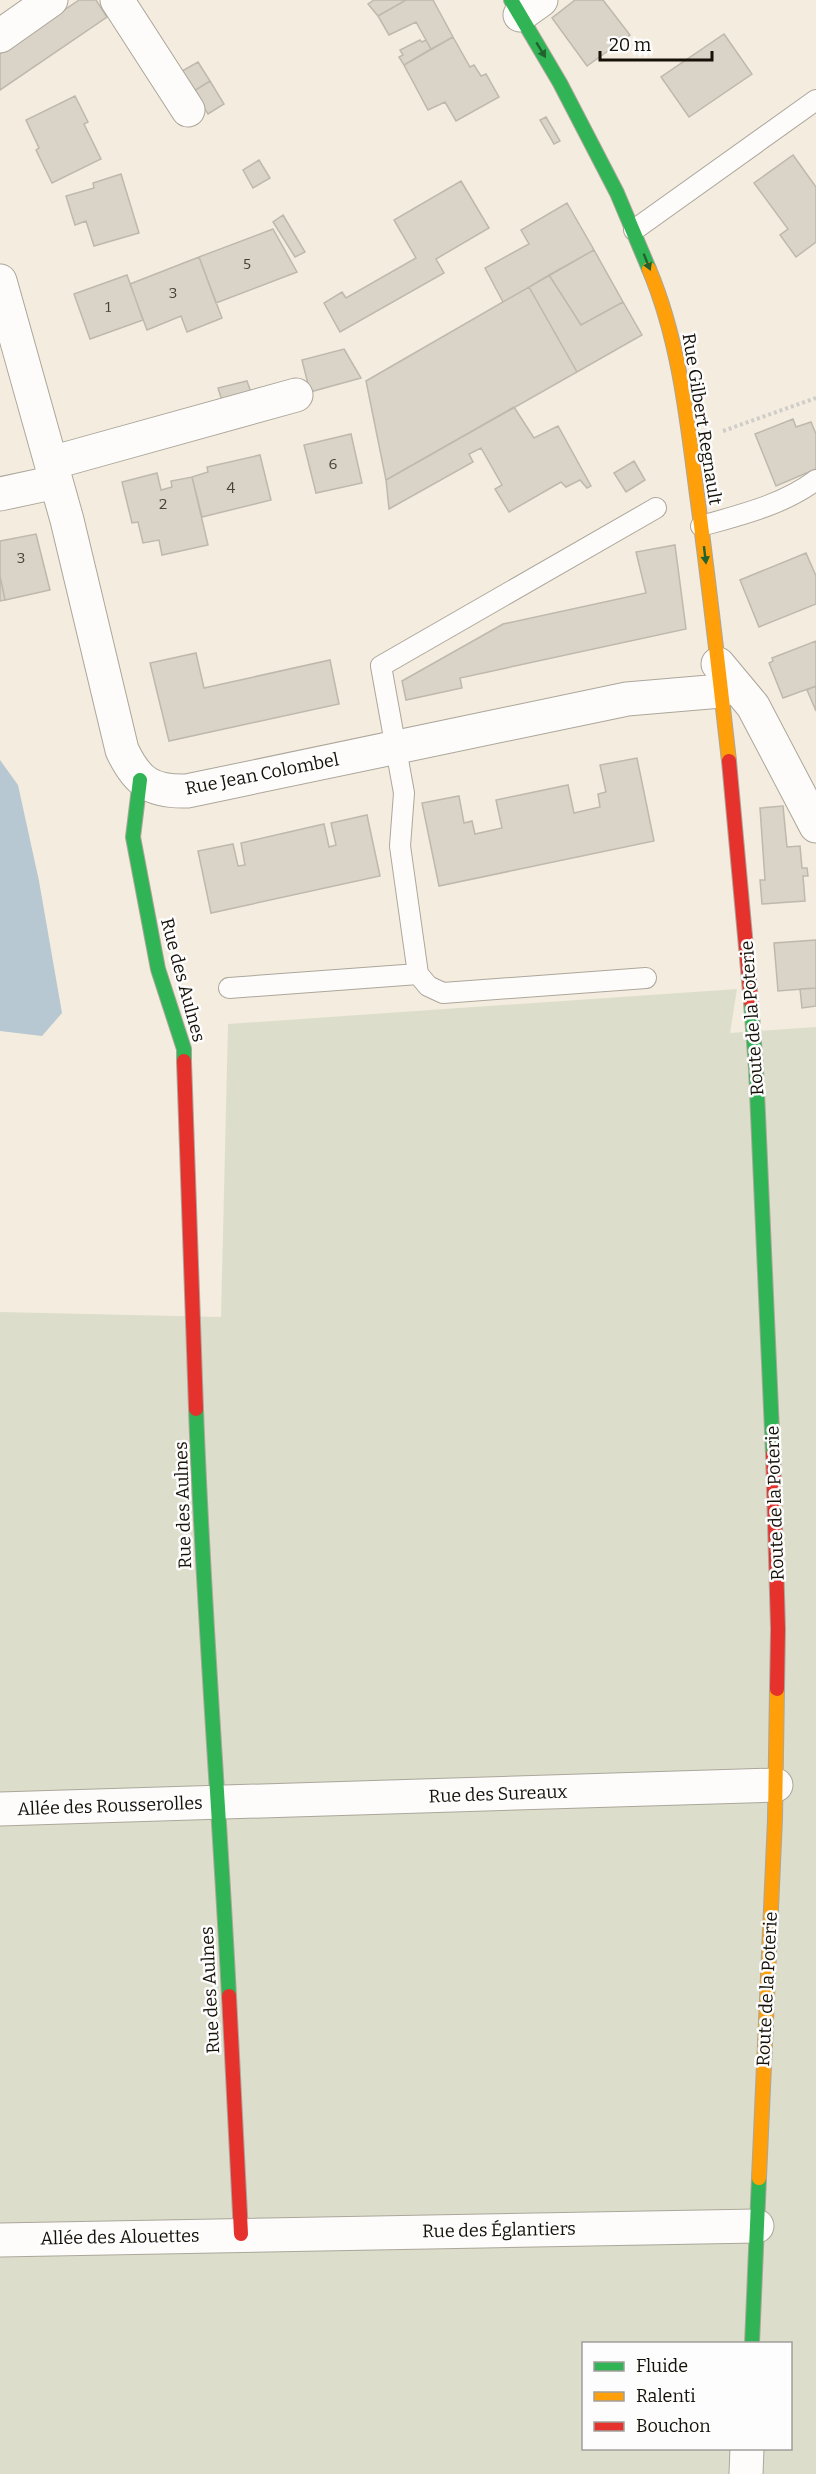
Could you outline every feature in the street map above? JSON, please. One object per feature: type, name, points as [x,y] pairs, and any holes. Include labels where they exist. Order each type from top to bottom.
[{"type":"street","points":[[0,36],[51,0]]},
{"type":"street","points":[[117,0],[188,110]]},
{"type":"street","name":"Rue Gilbert Regnault","points":[[524,5],[634,230],[665,312],[680,370],[720,678]]},
{"type":"street","points":[[1,287],[54,473],[122,750],[130,768],[140,780]]},
{"type":"street","points":[[0,494],[54,473],[296,395]]},
{"type":"street","points":[[720,678],[753,706],[816,826]]},
{"type":"street","name":"Rue Jean Colombel","points":[[140,780],[169,791],[187,791],[627,699],[669,694],[720,678]]},
{"type":"street","name":"Route de la Poterie","points":[[720,678],[743,898],[756,1080],[778,1592],[776,1785],[752,2342]]},
{"type":"street","name":"Rue des Aulnes","points":[[140,780],[133,837],[158,969],[184,1049],[201,1540],[219,1803],[241,2234]]},
{"type":"street","name":"Rue des Sureaux","points":[[219,1803],[776,1785]]},
{"type":"street","name":"Allée des Rousserolles","points":[[0,1809],[219,1803]]},
{"type":"street","name":"Rue des Églantiers","points":[[241,2234],[757,2226]]},
{"type":"street","name":"Allée des Alouettes","points":[[0,2240],[241,2234]]},
{"type":"street","points":[[746,2474],[747,2450]]},
{"type":"lane","points":[[634,230],[816,100]]},
{"type":"lane","points":[[701,526],[749,513],[803,490],[816,480]]},
{"type":"lane","points":[[646,978],[443,993],[428,986],[418,975],[400,846],[404,793],[381,666],[656,508]]},
{"type":"lane","points":[[229,988],[418,975]]},
{"type":"path","points":[[690,442],[816,398]]},
{"type":"green space","points":[[737,989],[730,1033],[816,1027],[816,2474],[0,2474],[0,1312],[221,1317],[228,1024]]},
{"type":"water","points":[[0,760],[18,785],[39,881],[62,1013],[42,1036],[0,1031]]},
{"type":"building","points":[[79,0],[96,0],[107,17],[0,90],[0,54]]},
{"type":"building","points":[[374,0],[406,0],[378,16],[368,4]]},
{"type":"building","points":[[406,0],[433,0],[453,37],[431,49],[416,22],[389,35],[378,16]]},
{"type":"building","points":[[575,0],[603,0],[630,35],[587,66],[552,18]]},
{"type":"building","points":[[724,34],[752,74],[689,117],[661,77]]},
{"type":"building","points":[[453,37],[470,67],[474,65],[481,76],[486,74],[499,97],[456,121],[445,102],[428,110],[404,65]]},
{"type":"building","points":[[420,40],[422,42],[426,40],[431,49],[404,65],[399,57],[403,55],[400,50]]},
{"type":"building","points":[[198,62],[210,81],[194,91],[182,71]]},
{"type":"building","points":[[210,81],[224,104],[208,114],[194,91]]},
{"type":"building","points":[[75,96],[88,122],[84,124],[101,159],[52,183],[36,150],[39,148],[26,120]]},
{"type":"building","points":[[546,117],[560,141],[554,144],[540,120]]},
{"type":"building","points":[[793,155],[816,187],[816,242],[796,257],[780,235],[788,229],[754,183]]},
{"type":"building","points":[[259,160],[270,178],[253,188],[243,170]]},
{"type":"building","points":[[121,174],[139,233],[94,246],[86,221],[75,225],[66,196],[94,188],[93,183]]},
{"type":"building","points":[[461,181],[489,228],[436,259],[444,273],[340,332],[324,303],[342,292],[346,298],[416,258],[394,220]]},
{"type":"building","points":[[567,203],[594,250],[503,302],[485,268],[529,244],[521,230]]},
{"type":"building","points":[[283,215],[305,252],[295,257],[273,222]]},
{"type":"building","points":[[273,229],[297,272],[216,303],[199,257]]},
{"type":"building","points":[[594,250],[623,302],[581,325],[549,275]]},
{"type":"building","points":[[199,257],[222,318],[187,332],[181,316],[147,330],[130,284]]},
{"type":"building","points":[[127,275],[143,320],[90,339],[74,294]]},
{"type":"building","points":[[549,275],[581,325],[623,302],[642,335],[577,372],[529,287]]},
{"type":"building","points":[[529,287],[577,372],[386,480],[366,381]]},
{"type":"building","points":[[344,349],[361,378],[310,392],[302,360]]},
{"type":"building","points":[[247,381],[253,398],[224,407],[218,388]]},
{"type":"building","points":[[514,407],[534,438],[558,426],[591,486],[587,488],[580,480],[566,487],[561,482],[509,512],[495,489],[502,485],[481,448],[469,454],[473,462],[389,509],[386,480]]},
{"type":"building","points":[[793,419],[796,427],[811,422],[816,434],[816,469],[776,486],[755,434]]},
{"type":"building","points":[[351,434],[362,483],[316,493],[304,445]]},
{"type":"building","points":[[260,455],[271,500],[202,517],[192,477],[208,472],[207,467]]},
{"type":"building","points":[[634,461],[645,480],[626,492],[614,473]]},
{"type":"building","points":[[157,473],[161,490],[172,487],[171,481],[192,477],[208,545],[162,555],[159,540],[143,543],[138,522],[132,523],[122,482]]},
{"type":"building","points":[[36,534],[50,590],[5,600],[0,576],[0,541]]},
{"type":"building","points":[[675,545],[686,629],[460,678],[462,688],[406,700],[402,681],[503,624],[646,593],[636,552]]},
{"type":"building","points":[[806,553],[816,576],[816,604],[759,627],[740,580]]},
{"type":"building","points":[[0,576],[5,600],[0,601]]},
{"type":"building","points":[[816,641],[816,686],[783,698],[769,663],[773,661],[772,658]]},
{"type":"building","points":[[196,653],[204,688],[330,660],[339,704],[169,741],[150,663]]},
{"type":"building","points":[[816,686],[816,711],[807,690]]},
{"type":"building","points":[[637,758],[654,841],[439,886],[422,803],[459,796],[464,823],[472,821],[475,834],[502,828],[496,800],[568,785],[574,813],[600,807],[598,794],[606,792],[600,765]]},
{"type":"building","points":[[783,806],[787,847],[800,846],[802,868],[807,868],[808,876],[803,876],[805,901],[762,904],[760,880],[765,880],[760,808]]},
{"type":"building","points":[[367,815],[380,876],[211,913],[198,851],[233,844],[238,866],[245,865],[241,843],[324,824],[329,847],[336,845],[331,823]]},
{"type":"building","points":[[816,940],[816,988],[778,991],[774,943]]},
{"type":"building","points":[[816,988],[816,1006],[802,1008],[800,989]]},
{"type":"traffic: fast","points":[[511,0],[560,83],[617,193],[649,269]]},
{"type":"traffic: fast","points":[[140,780],[133,837],[158,969],[184,1049],[184,1061]]},
{"type":"traffic: fast","points":[[751,1002],[773,1454]]},
{"type":"traffic: fast","points":[[196,1409],[229,1996]]},
{"type":"traffic: fast","points":[[752,2342],[759,2178]]},
{"type":"traffic: slow","points":[[649,269],[668,323],[685,408],[706,561],[729,761]]},
{"type":"traffic: slow","points":[[759,2178],[775,1819],[777,1689]]},
{"type":"traffic: jam","points":[[729,761],[751,1002]]},
{"type":"traffic: jam","points":[[184,1061],[196,1409]]},
{"type":"traffic: jam","points":[[773,1454],[778,1629],[777,1689]]},
{"type":"traffic: jam","points":[[229,1996],[241,2234]]}]
